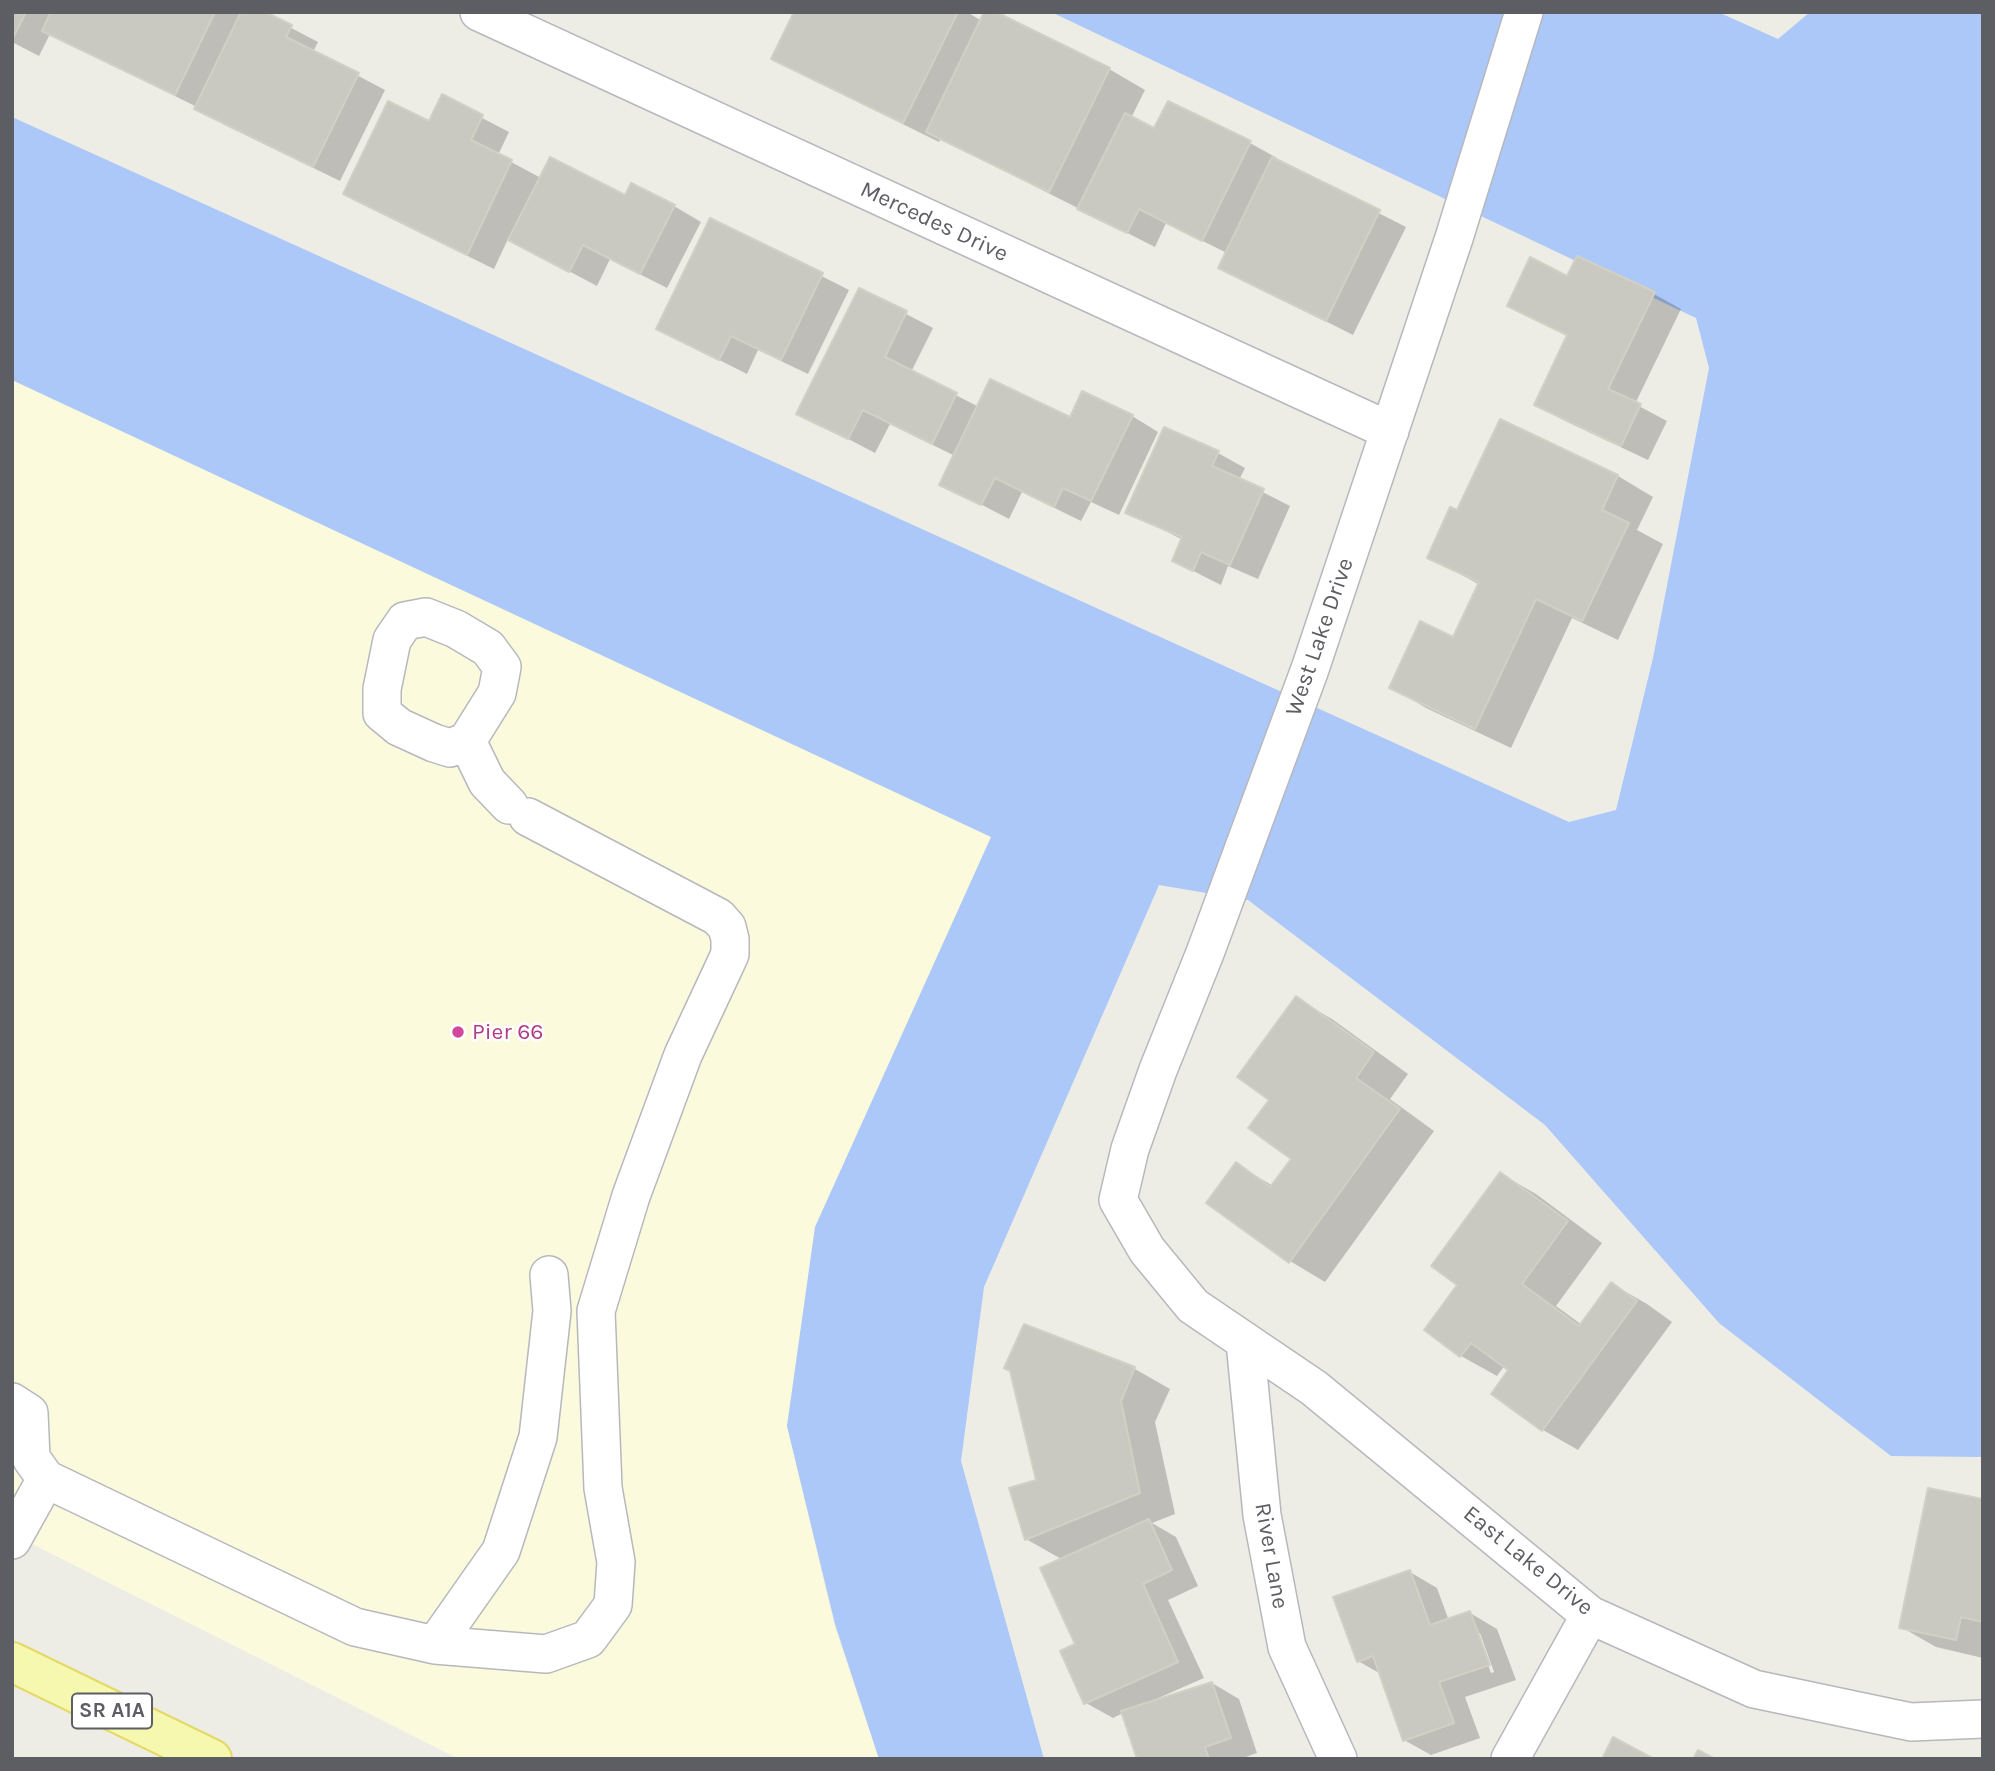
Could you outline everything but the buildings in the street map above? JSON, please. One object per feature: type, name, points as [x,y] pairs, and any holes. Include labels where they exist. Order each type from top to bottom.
[{"type":"main road","name":"SR A1A","points":[[12,1662],[212,1759]]},
{"type":"street","name":"Mercedes Drive","points":[[479,12],[1390,431]]},
{"type":"street","name":"West Lake Drive","points":[[1147,1250],[1118,1199],[1130,1149],[1310,669],[1454,238],[1524,12]]},
{"type":"street","points":[[30,1463],[355,1627],[435,1645],[546,1654],[588,1639],[613,1605],[616,1562],[603,1488],[596,1311],[631,1196],[683,1055],[730,954],[730,939],[727,927],[718,917],[518,811],[479,770],[467,741]]},
{"type":"street","name":"East Lake Drive","points":[[1147,1250],[1193,1306],[1314,1388],[1590,1615],[1754,1689],[1911,1722],[1983,1719]]},
{"type":"street","points":[[435,1645],[501,1551],[538,1437],[552,1311],[549,1275]]},
{"type":"street","name":"River Lane","points":[[1245,1342],[1262,1515],[1287,1647],[1338,1759]]},
{"type":"street","points":[[12,1402],[29,1413],[30,1463],[12,1540]]},
{"type":"street","points":[[1510,1759],[1590,1615]]},
{"type":"shaded area","name":"Pier 66","points":[[12,380],[992,837],[815,1227],[787,1426],[834,1624],[879,1759],[459,1759],[12,1534]]},
{"type":"water","points":[[1051,12],[1718,12],[1778,39],[1810,12],[1983,12],[1983,1457],[1891,1456],[1719,1323],[1545,1125],[1248,900],[1159,885],[984,1287],[961,1461],[1044,1759],[879,1759],[835,1624],[787,1426],[815,1227],[991,837],[12,380],[12,117],[1569,822],[1616,810],[1653,658],[1709,368],[1696,318]]},
{"type":"place","name":"Pier 66","points":[[458,1032]]}]
